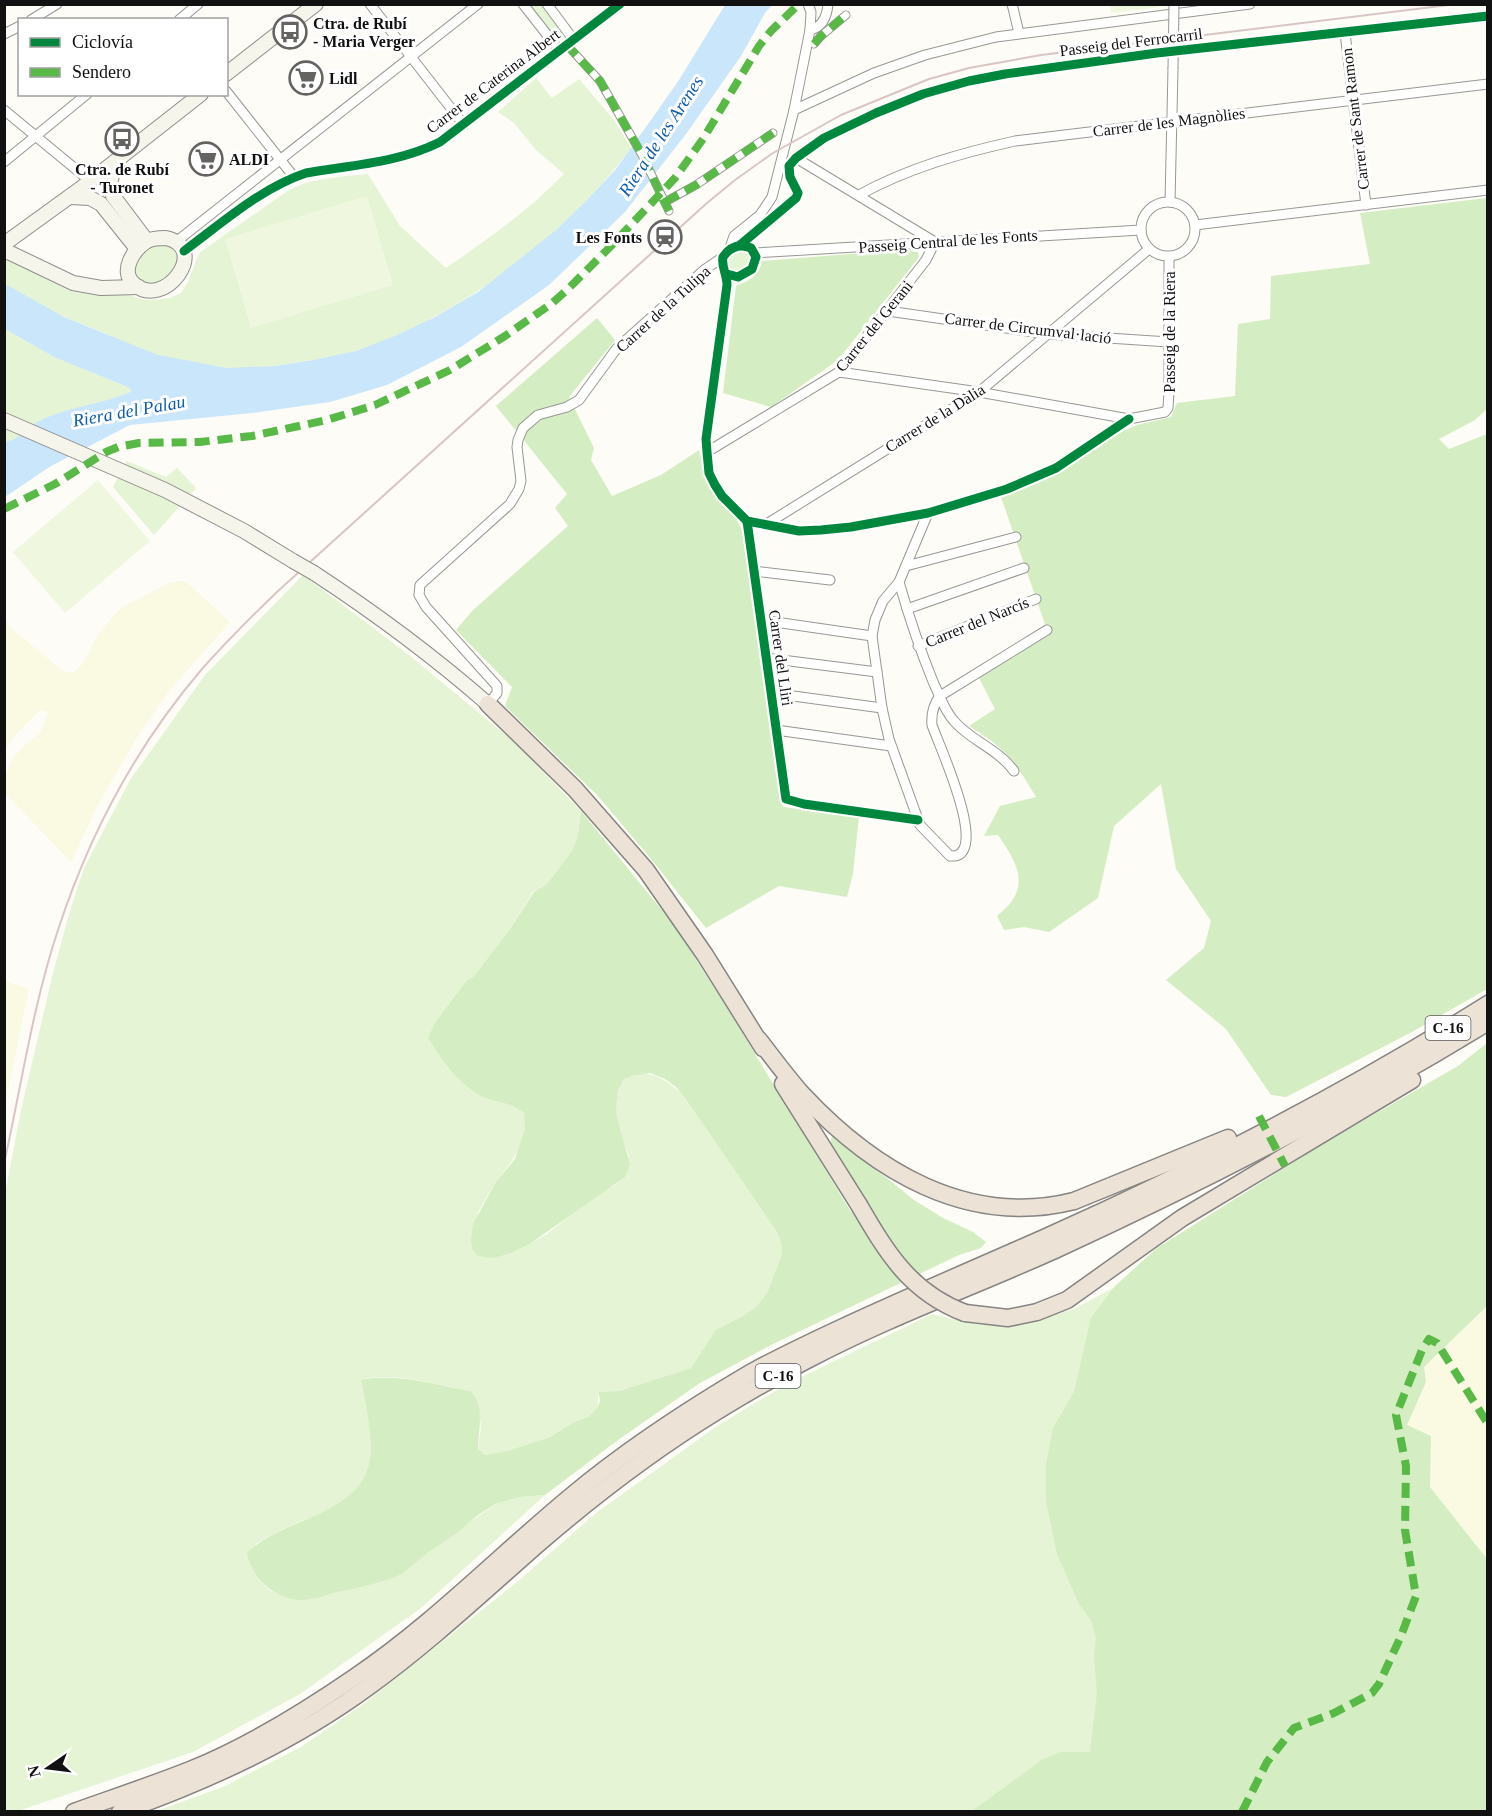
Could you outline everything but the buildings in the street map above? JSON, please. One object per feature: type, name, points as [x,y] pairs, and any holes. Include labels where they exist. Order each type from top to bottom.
[{"type":"highway","points":[[488,704],[574,789],[646,870],[705,955],[759,1040],[776,1072],[891,1256],[915,1284],[942,1303],[965,1313],[993,1318],[1015,1317],[1037,1312],[1067,1300],[1182,1218],[1488,1034]]},
{"type":"highway","name":"C-16","points":[[74,1812],[191,1770],[232,1751],[304,1711],[358,1675],[429,1620],[572,1495],[611,1465],[651,1436],[757,1370],[905,1298],[1146,1190],[1240,1144],[1392,1062],[1488,1004]]},
{"type":"highway","name":"C-16","points":[[120,1812],[199,1783],[241,1763],[302,1730],[367,1688],[438,1632],[542,1541],[621,1477],[664,1445],[764,1383],[811,1358],[1053,1250],[1247,1157],[1348,1104],[1488,1022]]},
{"type":"highway","points":[[759,1040],[807,1098],[843,1133],[872,1155],[901,1174],[952,1198],[1001,1208],[1053,1206],[1074,1201],[1172,1163],[1293,1108],[1339,1090]]},
{"type":"main road","points":[[228,62],[304,4]]},
{"type":"main road","points":[[228,72],[316,4]]},
{"type":"main road","points":[[33,222],[54,200],[185,96]]},
{"type":"main road","points":[[107,287],[119,280],[131,258],[142,245],[166,238],[180,246],[184,264],[181,272],[171,284],[155,290],[139,287],[107,287],[92,287],[73,283],[5,242],[66,200],[198,96]]},
{"type":"main road","points":[[116,162],[110,183],[113,196],[142,245]]},
{"type":"main road","points":[[66,200],[84,176]]},
{"type":"main road","points":[[66,200],[90,198],[101,204],[142,245]]},
{"type":"main road","points":[[128,267],[130,278],[139,287]]},
{"type":"main road","points":[[4,415],[25,429]]},
{"type":"main road","points":[[4,420],[132,475],[197,506],[314,573],[369,609],[488,704]]},
{"type":"main road","points":[[4,425],[25,429]]},
{"type":"street","points":[[34,18],[57,4]]},
{"type":"street","points":[[370,4],[464,125]]},
{"type":"street","points":[[180,246],[280,160],[478,4]]},
{"type":"street","points":[[523,4],[566,44],[600,81],[642,155],[669,211]]},
{"type":"street","points":[[547,4],[566,44]]},
{"type":"street","name":"Carrer de Caterina Albert","points":[[180,246],[294,177],[306,173],[388,161],[414,154],[440,142],[620,4]]},
{"type":"street","points":[[808,4],[811,12],[810,30],[794,110],[772,197],[760,215],[731,239],[723,266],[727,285],[706,439],[709,473],[732,507],[747,521],[799,531],[851,527],[928,513],[1007,489],[1056,468],[1130,418]]},
{"type":"street","points":[[810,30],[820,26],[828,4]]},
{"type":"street","points":[[1012,4],[1019,33]]},
{"type":"street","points":[[1170,202],[1174,4]]},
{"type":"street","name":"Passeig del Ferrocarril","points":[[794,110],[874,73],[925,55],[1019,33],[1250,4]]},
{"type":"street","points":[[181,18],[193,6]]},
{"type":"street","points":[[814,44],[846,15]]},
{"type":"street","name":"Passeig del Ferrocarril","points":[[796,158],[824,138],[876,112],[923,94],[969,81],[1157,53],[1488,16]]},
{"type":"street","points":[[4,34],[18,27]]},
{"type":"street","name":"Carrer de Sant Ramon","points":[[1345,33],[1366,205]]},
{"type":"street","name":"Carrer de les Magnòlies","points":[[859,195],[930,164],[975,150],[1048,136],[1488,84]]},
{"type":"street","points":[[228,94],[294,177]]},
{"type":"street","points":[[4,162],[85,96]]},
{"type":"street","points":[[4,110],[84,176]]},
{"type":"street","points":[[664,200],[696,185],[772,133]]},
{"type":"street","points":[[726,254],[796,198],[798,193],[788,171],[789,165],[796,158],[935,242]]},
{"type":"street","points":[[1195,225],[1488,190]]},
{"type":"street","points":[[1170,202],[1183,206],[1189,212],[1195,225],[1195,236],[1191,245],[1180,254],[1169,256],[1156,254],[1149,249],[1141,230],[1143,217],[1159,203],[1170,202]]},
{"type":"street","name":"Passeig Central de les Fonts","points":[[755,253],[1141,230]]},
{"type":"street","name":"Carrer del Gerani","points":[[707,452],[839,372],[926,260],[935,242]]},
{"type":"street","points":[[726,274],[738,277],[749,272],[754,266],[755,253],[751,248],[740,245]]},
{"type":"street","name":"Carrer de la Dàlia","points":[[765,525],[979,392],[1149,249]]},
{"type":"street","name":"Carrer de la Tulipa","points":[[488,704],[497,693],[497,686],[421,600],[419,590],[424,581],[510,504],[516,496],[521,481],[518,440],[523,428],[538,415],[567,407],[579,400],[618,348],[704,270],[726,254]]},
{"type":"street","name":"Passeig de la Riera","points":[[1130,418],[1158,414],[1165,412],[1168,408],[1169,256]]},
{"type":"street","name":"Carrer de Circumval·lació","points":[[888,311],[1047,334],[1169,342]]},
{"type":"street","points":[[839,372],[979,392],[1130,418]]},
{"type":"street","points":[[928,513],[898,582],[883,601],[872,636],[882,708],[891,746],[920,825],[950,856],[954,857],[962,852],[966,835],[962,806],[932,725],[933,707],[940,696],[1047,630]]},
{"type":"street","name":"Carrer del Lliri","points":[[747,521],[786,799],[804,804],[918,820]]},
{"type":"street","points":[[906,566],[1016,537]]},
{"type":"street","points":[[907,609],[1024,568]]},
{"type":"street","points":[[754,571],[830,580]]},
{"type":"street","points":[[898,582],[918,646],[952,720],[993,750],[1014,771]]},
{"type":"street","name":"Carrer del Narcís","points":[[918,646],[1036,599]]},
{"type":"street","points":[[761,620],[872,636]]},
{"type":"street","points":[[766,657],[877,672]]},
{"type":"street","points":[[771,693],[882,708]]},
{"type":"street","points":[[776,730],[891,746]]},
{"type":"green space","points":[[1110,4],[1161,5],[1161,7],[1111,13]]},
{"type":"green space","points":[[527,5],[542,5],[567,37],[558,44]]},
{"type":"green space","points":[[536,78],[552,98],[579,79],[614,120],[631,148],[576,211],[509,269],[473,294],[397,335],[344,354],[282,365],[255,368],[212,366],[172,359],[143,350],[52,311],[27,299],[5,284],[5,259],[70,291],[101,296],[127,294],[151,300],[170,298],[181,293],[188,282],[199,253],[289,190],[317,180],[368,174],[400,226],[446,268],[522,212],[564,174],[536,150],[514,123],[498,112]]},
{"type":"green space","points":[[367,196],[393,285],[251,328],[225,239]]},
{"type":"green space","points":[[1487,198],[1487,409],[1475,420],[1439,439],[1449,449],[1487,434],[1487,989],[1412,1032],[1286,1097],[1271,1095],[1226,1029],[1166,980],[1204,948],[1211,921],[1176,869],[1161,784],[1114,826],[1098,898],[1049,932],[1024,927],[1004,930],[997,916],[1015,896],[1018,877],[1012,857],[998,835],[984,836],[1000,806],[1036,797],[1022,774],[1001,749],[969,726],[995,709],[978,676],[1049,636],[1001,497],[1038,483],[1061,471],[1123,431],[1137,425],[1171,417],[1177,403],[1235,396],[1238,324],[1270,319],[1271,276],[1370,264],[1360,213]]},
{"type":"green space","points":[[157,243],[173,245],[180,255],[172,275],[149,284],[135,276],[134,270],[143,252]]},
{"type":"green space","points":[[913,249],[918,252],[919,257],[838,360],[771,407],[723,393],[736,286],[753,277],[762,261]]},
{"type":"green space","points":[[748,251],[751,258],[749,266],[737,272],[729,271],[728,259],[734,252]]},
{"type":"green space","points":[[597,318],[615,340],[569,397],[594,448],[591,460],[612,496],[661,475],[699,450],[707,482],[742,530],[780,803],[784,807],[859,817],[853,873],[847,897],[779,886],[706,928],[597,795],[505,706],[512,687],[456,630],[472,611],[568,526],[555,508],[567,494],[496,406]]},
{"type":"green space","points":[[5,329],[54,357],[130,388],[131,393],[42,419],[14,440],[5,442]]},
{"type":"green space","points":[[126,461],[166,477],[177,468],[196,488],[154,535],[113,487]]},
{"type":"green space","points":[[98,480],[150,541],[65,613],[13,552]]},
{"type":"green space","points":[[303,575],[409,655],[513,741],[581,811],[578,835],[572,851],[547,884],[533,892],[508,932],[473,977],[466,981],[434,1024],[428,1038],[445,1064],[467,1087],[485,1098],[510,1105],[524,1113],[522,1142],[477,1214],[531,1243],[619,1182],[629,1157],[617,1119],[616,1107],[619,1091],[625,1081],[633,1075],[643,1074],[665,1081],[685,1098],[777,1232],[782,1254],[767,1293],[756,1307],[716,1331],[691,1368],[619,1391],[598,1392],[598,1407],[588,1417],[574,1422],[550,1437],[507,1451],[485,1455],[478,1449],[481,1427],[478,1403],[470,1391],[401,1378],[361,1380],[371,1439],[371,1459],[367,1474],[360,1486],[338,1504],[256,1544],[262,1583],[269,1590],[287,1598],[303,1600],[393,1578],[495,1504],[520,1497],[545,1495],[421,1608],[300,1694],[193,1752],[18,1811],[5,1812],[5,1194],[21,1110],[53,973],[84,868],[130,780],[205,675]]},
{"type":"green space","points":[[185,581],[230,622],[169,691],[136,739],[100,801],[71,862],[5,793],[5,776],[12,759],[40,733],[48,713],[43,710],[38,712],[5,749],[5,619],[11,628],[63,671],[73,673],[81,666],[98,634],[121,608],[168,583]]},
{"type":"green space","points":[[581,811],[674,925],[851,1212],[860,1212],[831,1143],[832,1134],[839,1136],[914,1200],[943,1218],[973,1232],[986,1242],[981,1248],[959,1255],[769,1346],[700,1383],[618,1440],[545,1495],[520,1497],[495,1504],[403,1573],[393,1578],[315,1599],[303,1600],[283,1596],[274,1592],[260,1579],[247,1553],[274,1534],[330,1509],[349,1496],[361,1482],[368,1467],[371,1450],[370,1430],[361,1380],[401,1378],[470,1391],[480,1411],[478,1449],[485,1455],[507,1451],[550,1437],[574,1422],[588,1417],[598,1407],[600,1400],[598,1392],[619,1391],[691,1368],[716,1330],[756,1307],[767,1293],[782,1254],[777,1232],[685,1098],[665,1079],[650,1073],[631,1076],[624,1080],[618,1091],[617,1118],[630,1164],[625,1177],[531,1243],[511,1253],[494,1258],[478,1256],[473,1250],[471,1241],[473,1224],[496,1182],[515,1159],[525,1129],[524,1113],[510,1105],[485,1098],[467,1087],[445,1064],[428,1038],[434,1024],[466,981],[473,977],[508,932],[534,892],[547,884],[572,851],[578,835]]},
{"type":"green space","points":[[4,981],[29,989],[5,1104]]},
{"type":"green space","points":[[1487,1043],[1487,1306],[1424,1367],[1426,1382],[1407,1425],[1431,1436],[1430,1487],[1487,1559],[1487,1811],[972,1811],[1043,1759],[1061,1752],[1090,1752],[1097,1693],[1094,1656],[1096,1638],[1091,1620],[1079,1604],[1057,1554],[1046,1501],[1046,1464],[1053,1428],[1074,1392],[1091,1318],[1115,1286],[1157,1248],[1316,1148],[1458,1066]]},
{"type":"green space","points":[[1132,1278],[1102,1628],[1095,1756],[983,1811],[154,1812],[225,1786],[301,1747],[362,1705],[516,1583],[596,1513],[720,1424],[789,1383],[932,1314],[975,1324],[1013,1327],[1074,1309]]},
{"type":"green space","points":[[1487,1306],[1487,1397],[1483,1400],[1488,1413],[1487,1559],[1430,1487],[1431,1436],[1406,1425],[1426,1382],[1424,1367]]},
{"type":"water","points":[[725,5],[772,5],[765,13],[741,56],[686,134],[625,212],[549,285],[461,347],[387,385],[330,402],[252,413],[130,425],[51,466],[5,497],[5,442],[16,438],[45,418],[131,392],[130,388],[54,357],[5,329],[5,284],[64,317],[158,355],[227,368],[275,366],[356,351],[435,317],[478,292],[556,230],[615,170],[679,80]]},
{"type":"railway","points":[[4,1164],[41,987],[70,895],[117,792],[156,728],[178,698],[220,649],[278,591],[735,180],[773,153],[841,115],[929,79],[969,68],[1041,55],[1457,4]]},
{"type":"marked path","points":[[4,509],[55,484],[118,447],[139,443],[200,442],[252,436],[327,420],[375,405],[450,370],[505,336],[551,304],[568,289],[675,178],[703,139],[759,46],[799,4]]},
{"type":"marked path","points":[[814,44],[846,15]]},
{"type":"marked path","points":[[566,44],[600,81],[642,155],[669,211]]},
{"type":"marked path","points":[[665,202],[696,185],[773,133]]},
{"type":"marked path","points":[[1259,1116],[1285,1166]]},
{"type":"marked path","points":[[1242,1812],[1267,1762],[1294,1728],[1334,1713],[1372,1693],[1379,1684],[1401,1636],[1416,1596],[1405,1530],[1406,1466],[1396,1415],[1422,1350],[1429,1339],[1437,1343],[1488,1424]]},
{"type":"cycle path","points":[[184,251],[242,207],[289,180],[306,173],[408,155],[440,142],[620,4]]},
{"type":"cycle path","points":[[740,245],[796,198],[798,193],[790,177],[789,166],[796,158],[824,138],[923,94],[1005,74],[1157,53],[1488,16]]},
{"type":"cycle path","points":[[727,274],[738,277],[752,269],[756,257],[751,248],[735,247],[723,257],[727,285],[706,439],[709,473],[722,496],[747,521],[799,531],[851,527],[928,513],[1007,489],[1056,468],[1129,419]]},
{"type":"cycle path","points":[[747,521],[786,799],[804,804],[918,820]]},
{"type":"place","name":"Ctra. de Rubí - Maria Verger","points":[[290,32]]},
{"type":"place","name":"Lidl","points":[[306,78]]},
{"type":"place","name":"Ctra. de Rubí - Turonet","points":[[122,139]]},
{"type":"place","name":"ALDI","points":[[206,159]]},
{"type":"place","name":"Les Fonts","points":[[665,237]]},
{"type":"water label","name":"Riera de les Arenes","points":[[661,136]]},
{"type":"water label","name":"Riera del Palau","points":[[129,411]]}]
